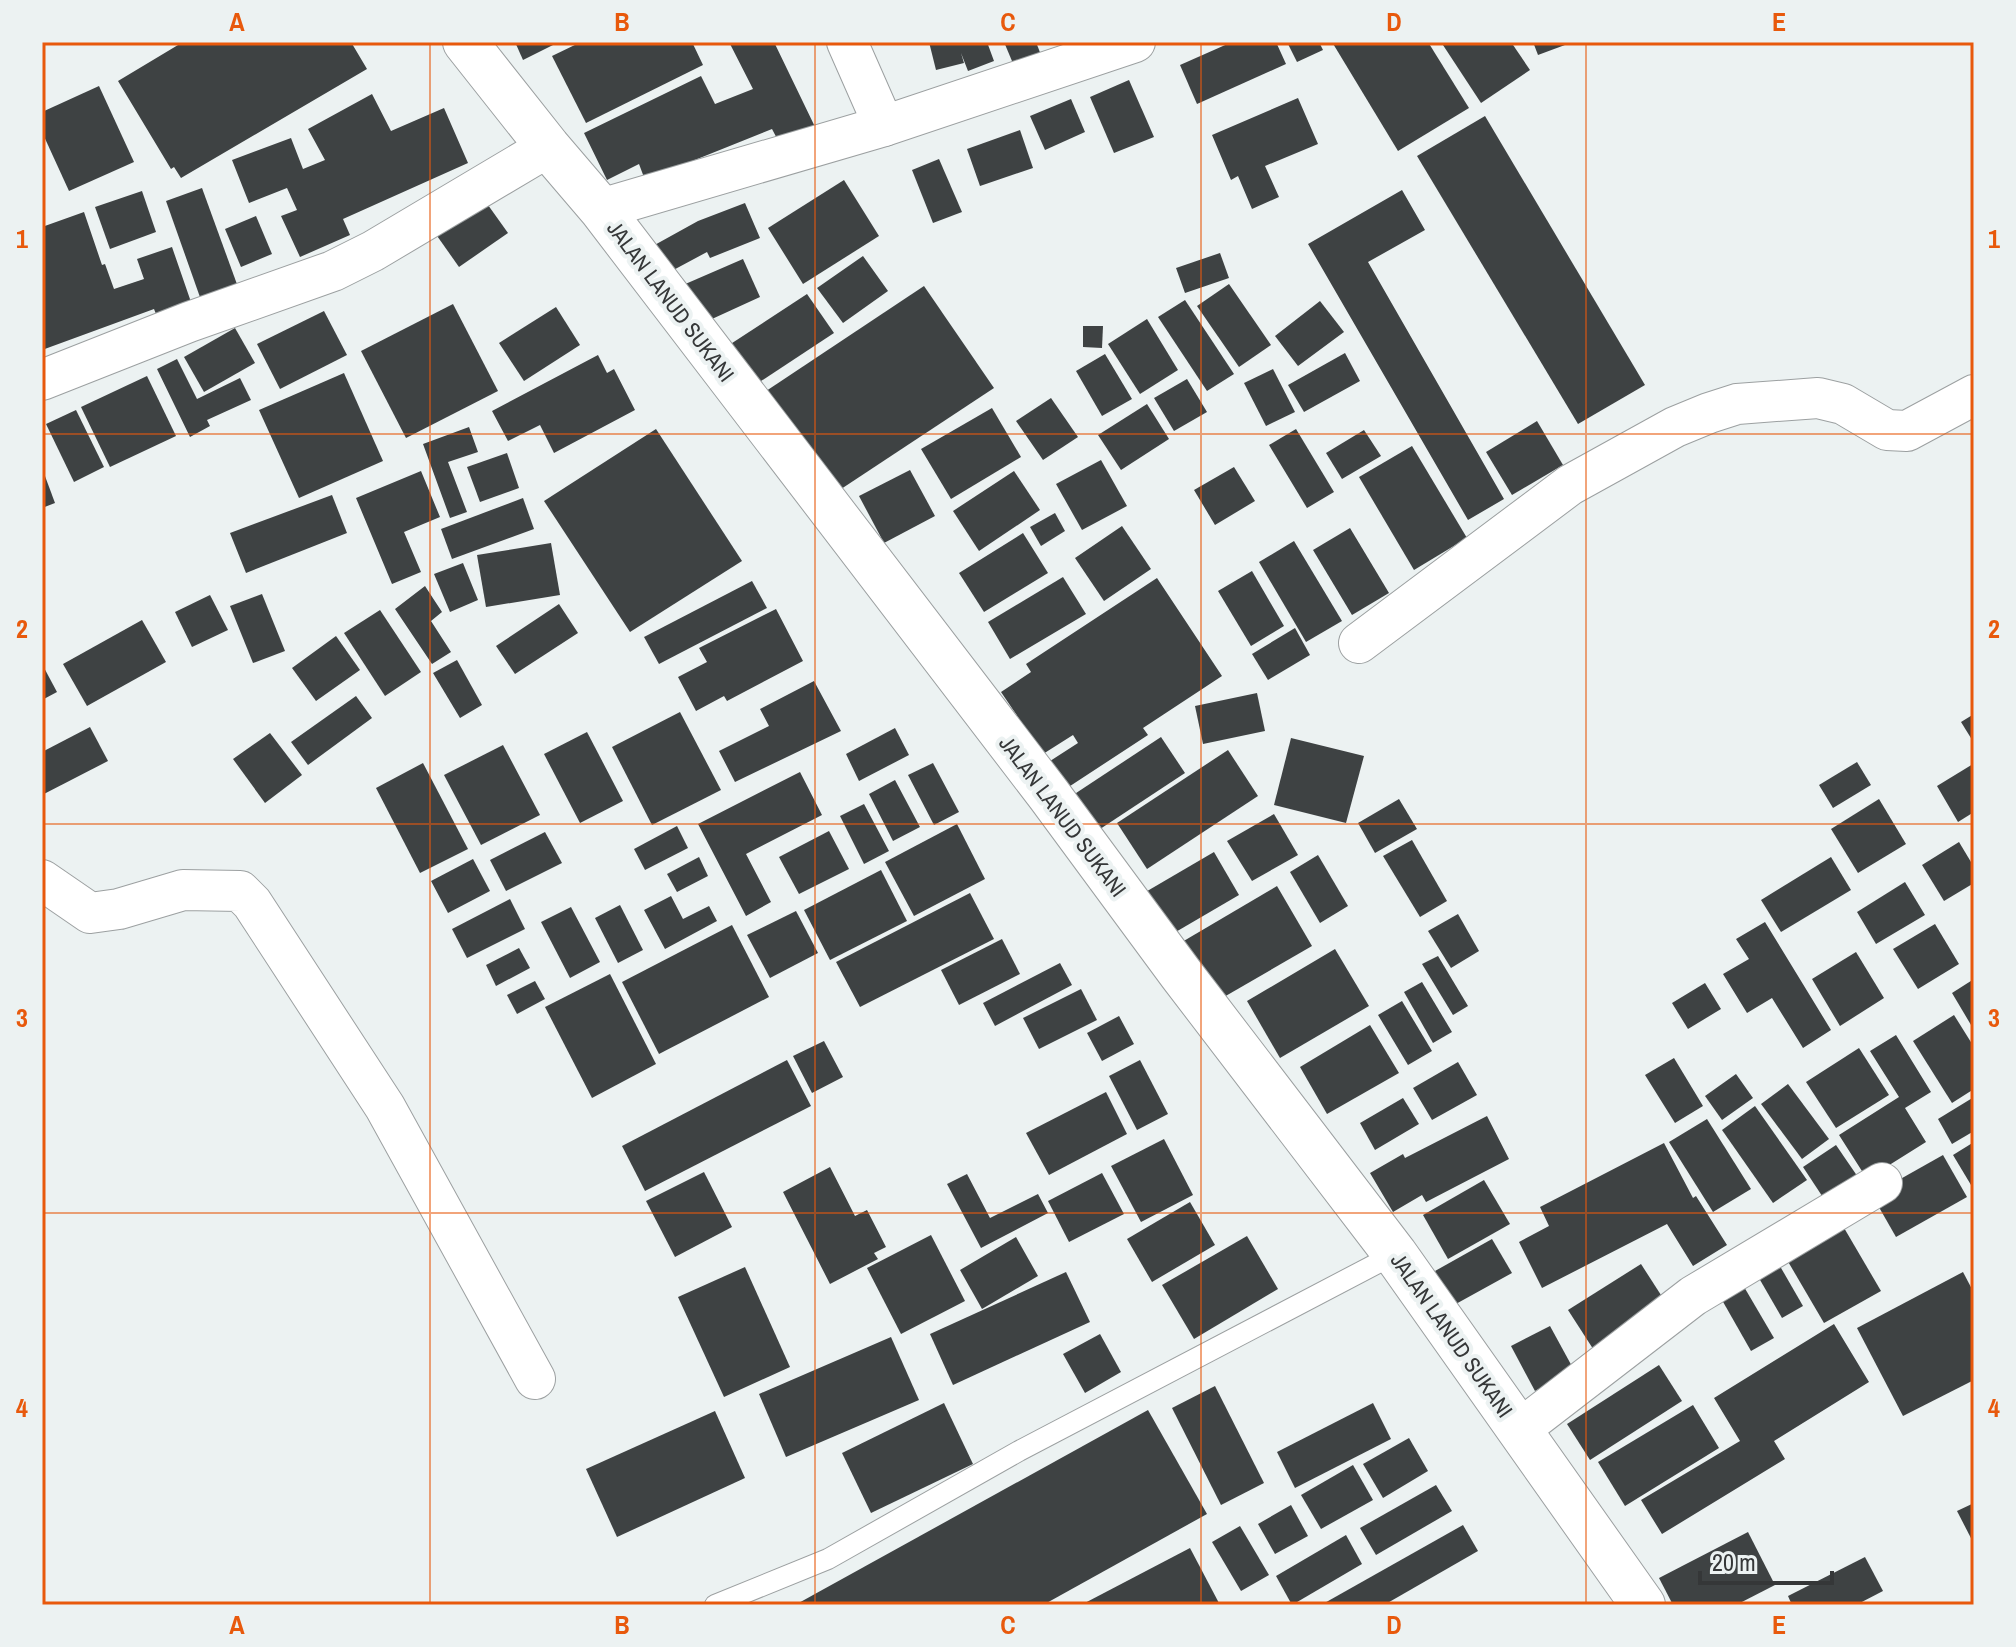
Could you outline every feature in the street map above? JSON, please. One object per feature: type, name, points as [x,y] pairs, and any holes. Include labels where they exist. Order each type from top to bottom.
[{"type":"street","name":"JALAN LANUD SUKANI","points":[[465,42],[601,209],[1395,1254],[1643,1605]]},
{"type":"street","points":[[847,42],[884,126]]},
{"type":"street","points":[[601,209],[884,126],[1135,42]]},
{"type":"street","points":[[42,380],[189,322],[333,271],[373,251],[548,147]]},
{"type":"street","points":[[1359,643],[1570,485],[1675,427],[1709,413],[1737,404],[1818,398],[1843,404],[1887,430],[1896,432],[1907,431],[1974,395]]},
{"type":"street","points":[[42,880],[90,913],[119,909],[183,890],[240,891],[252,903],[385,1107],[535,1379]]},
{"type":"street","points":[[1519,1430],[1693,1296],[1882,1183]]},
{"type":"lane","points":[[715,1605],[828,1559],[1019,1451],[1395,1254]]},
{"type":"building","points":[[183,42],[351,42],[367,69],[181,178],[174,167],[171,169],[118,81]]},
{"type":"building","points":[[515,42],[559,42],[523,60]]},
{"type":"building","points":[[581,42],[692,42],[703,65],[586,123],[552,56]]},
{"type":"building","points":[[729,42],[774,42],[817,131],[782,148],[772,129],[645,180],[639,164],[607,180],[584,133],[701,76],[715,104],[753,89]]},
{"type":"building","points":[[929,42],[987,42],[994,61],[968,71],[961,53],[964,63],[936,70]]},
{"type":"building","points":[[1004,42],[1036,42],[1044,63],[1017,73]]},
{"type":"building","points":[[1232,42],[1276,42],[1286,64],[1197,104],[1180,65]]},
{"type":"building","points":[[1287,42],[1319,42],[1323,50],[1297,62]]},
{"type":"building","points":[[1332,42],[1428,42],[1469,108],[1398,151]]},
{"type":"building","points":[[1441,42],[1511,42],[1530,70],[1481,103]]},
{"type":"building","points":[[1533,42],[1573,42],[1538,55]]},
{"type":"building","points":[[1129,80],[1154,137],[1114,153],[1090,97]]},
{"type":"building","points":[[99,86],[134,162],[69,191],[42,132],[42,112]]},
{"type":"building","points":[[372,94],[391,131],[444,108],[468,163],[343,219],[350,235],[300,257],[281,216],[297,210],[287,188],[249,203],[232,160],[291,138],[303,169],[325,160],[308,129]]},
{"type":"building","points":[[1298,98],[1318,144],[1265,166],[1279,197],[1252,209],[1238,176],[1231,180],[1212,135]]},
{"type":"building","points":[[1071,99],[1085,132],[1045,150],[1030,116]]},
{"type":"building","points":[[1485,116],[1645,385],[1578,424],[1417,156]]},
{"type":"building","points":[[1020,130],[1033,168],[980,186],[967,149]]},
{"type":"building","points":[[939,159],[962,212],[933,223],[912,170]]},
{"type":"building","points":[[844,180],[879,236],[803,284],[768,228]]},
{"type":"building","points":[[202,188],[238,287],[201,300],[166,201]]},
{"type":"building","points":[[1402,190],[1425,230],[1368,262],[1504,499],[1468,520],[1308,244]]},
{"type":"building","points":[[142,191],[156,232],[110,249],[95,207]]},
{"type":"building","points":[[483,198],[508,233],[459,267],[435,233]]},
{"type":"building","points":[[745,203],[760,238],[710,258],[707,252],[666,274],[651,247],[698,221]]},
{"type":"building","points":[[84,212],[102,265],[105,264],[114,289],[144,279],[137,259],[172,247],[191,302],[156,314],[154,309],[42,350],[42,227]]},
{"type":"building","points":[[256,216],[272,254],[241,267],[225,229]]},
{"type":"building","points":[[1220,253],[1229,278],[1185,293],[1176,268]]},
{"type":"building","points":[[863,256],[888,291],[843,323],[817,288]]},
{"type":"building","points":[[743,259],[760,297],[701,324],[683,285]]},
{"type":"building","points":[[1229,284],[1271,345],[1239,367],[1197,306]]},
{"type":"building","points":[[924,286],[994,388],[829,497],[760,395]]},
{"type":"building","points":[[807,294],[834,333],[752,387],[726,347]]},
{"type":"building","points":[[1185,300],[1234,374],[1207,391],[1158,317]]},
{"type":"building","points":[[1320,301],[1344,332],[1298,366],[1275,336]]},
{"type":"building","points":[[453,304],[498,391],[406,438],[361,351]]},
{"type":"building","points":[[556,307],[580,345],[524,381],[499,343]]},
{"type":"building","points":[[324,311],[347,355],[280,389],[257,344]]},
{"type":"building","points":[[1147,319],[1178,370],[1140,394],[1108,344]]},
{"type":"building","points":[[1083,326],[1103,326],[1102,348],[1083,347]]},
{"type":"building","points":[[235,328],[255,363],[204,392],[184,357]]},
{"type":"building","points":[[1345,353],[1360,381],[1304,412],[1288,385]]},
{"type":"building","points":[[1105,354],[1132,399],[1102,416],[1076,371]]},
{"type":"building","points":[[598,355],[607,373],[614,369],[635,410],[554,453],[540,425],[508,441],[492,411]]},
{"type":"building","points":[[177,359],[197,399],[240,378],[251,400],[207,420],[210,426],[190,437],[157,369]]},
{"type":"building","points":[[1273,369],[1295,412],[1266,426],[1244,383]]},
{"type":"building","points":[[344,373],[383,461],[299,498],[259,410]]},
{"type":"building","points":[[147,376],[176,436],[110,467],[81,407]]},
{"type":"building","points":[[1187,379],[1207,412],[1174,431],[1154,398]]},
{"type":"building","points":[[1051,398],[1078,437],[1043,460],[1016,421]]},
{"type":"building","points":[[1147,404],[1169,439],[1121,470],[1098,435]]},
{"type":"building","points":[[992,408],[1021,457],[951,499],[921,449]]},
{"type":"building","points":[[76,410],[104,467],[74,482],[46,424]]},
{"type":"building","points":[[1537,421],[1563,465],[1512,495],[1486,452]]},
{"type":"building","points":[[469,427],[478,452],[448,462],[467,512],[450,518],[423,444]]},
{"type":"building","points":[[656,429],[742,561],[630,632],[544,501]]},
{"type":"building","points":[[1296,429],[1334,492],[1307,508],[1269,445]]},
{"type":"building","points":[[1364,430],[1381,456],[1342,479],[1326,453]]},
{"type":"building","points":[[1412,446],[1467,538],[1414,570],[1359,477]]},
{"type":"building","points":[[507,453],[519,488],[480,502],[467,467]]},
{"type":"building","points":[[1101,460],[1127,506],[1082,530],[1056,484]]},
{"type":"building","points":[[1234,467],[1255,501],[1215,525],[1194,490]]},
{"type":"building","points":[[42,468],[55,503],[42,508]]},
{"type":"building","points":[[910,470],[935,516],[884,543],[859,496]]},
{"type":"building","points":[[421,471],[440,517],[404,532],[421,572],[392,584],[356,498]]},
{"type":"building","points":[[1014,471],[1040,510],[979,551],[953,511]]},
{"type":"building","points":[[332,495],[347,533],[246,573],[230,533]]},
{"type":"building","points":[[523,498],[534,529],[452,559],[441,529]]},
{"type":"building","points":[[1055,513],[1065,531],[1041,546],[1030,527]]},
{"type":"building","points":[[1122,526],[1151,569],[1104,601],[1075,558]]},
{"type":"building","points":[[1350,528],[1389,593],[1352,615],[1313,550]]},
{"type":"building","points":[[1023,533],[1048,573],[984,612],[959,573]]},
{"type":"building","points":[[1294,541],[1342,621],[1306,642],[1259,562]]},
{"type":"building","points":[[551,543],[560,595],[486,607],[477,555]]},
{"type":"building","points":[[463,563],[478,600],[450,612],[434,574]]},
{"type":"building","points":[[1252,571],[1284,626],[1251,646],[1218,591]]},
{"type":"building","points":[[1063,577],[1086,614],[1010,659],[988,622]]},
{"type":"building","points":[[1157,578],[1222,676],[1143,728],[1148,735],[1064,790],[1047,763],[1078,743],[1073,735],[1043,754],[1001,692],[1031,672],[1026,664]]},
{"type":"building","points":[[752,581],[767,608],[659,664],[644,637]]},
{"type":"building","points":[[425,586],[442,612],[431,621],[451,652],[432,664],[395,609]]},
{"type":"building","points":[[262,594],[285,651],[253,663],[230,606]]},
{"type":"building","points":[[210,595],[228,630],[192,647],[175,612]]},
{"type":"building","points":[[559,604],[578,633],[515,674],[496,646]]},
{"type":"building","points":[[776,609],[803,661],[727,701],[724,696],[696,711],[678,677],[707,662],[699,648]]},
{"type":"building","points":[[380,610],[421,672],[385,696],[344,633]]},
{"type":"building","points":[[142,620],[166,662],[87,706],[63,664]]},
{"type":"building","points":[[1295,628],[1310,655],[1268,680],[1252,654]]},
{"type":"building","points":[[336,636],[360,670],[316,701],[292,668]]},
{"type":"building","points":[[457,660],[482,705],[460,718],[433,673]]},
{"type":"building","points":[[42,664],[57,692],[42,700]]},
{"type":"building","points":[[814,681],[841,731],[735,782],[719,751],[769,726],[760,709]]},
{"type":"building","points":[[1257,693],[1265,731],[1203,744],[1195,706]]},
{"type":"building","points":[[356,696],[372,718],[308,765],[291,742]]},
{"type":"building","points":[[680,712],[721,790],[652,825],[612,747]]},
{"type":"building","points":[[1974,714],[1974,743],[1961,722]]},
{"type":"building","points":[[90,727],[108,761],[42,795],[42,752]]},
{"type":"building","points":[[895,728],[909,755],[859,781],[846,754]]},
{"type":"building","points":[[587,732],[623,801],[580,823],[544,754]]},
{"type":"building","points":[[270,733],[302,775],[265,803],[233,759]]},
{"type":"building","points":[[1161,737],[1185,773],[1091,835],[1067,799]]},
{"type":"building","points":[[1291,738],[1364,756],[1346,823],[1274,805]]},
{"type":"building","points":[[503,745],[540,815],[481,845],[444,775]]},
{"type":"building","points":[[1228,750],[1258,796],[1147,869],[1117,823]]},
{"type":"building","points":[[1857,762],[1871,785],[1833,808],[1819,785]]},
{"type":"building","points":[[423,763],[468,849],[420,873],[376,788]]},
{"type":"building","points":[[933,763],[959,812],[934,825],[908,775]]},
{"type":"building","points":[[1973,764],[1974,812],[1958,822],[1937,786]]},
{"type":"building","points":[[800,772],[822,815],[746,854],[771,902],[746,916],[698,824]]},
{"type":"building","points":[[895,780],[920,827],[893,841],[869,794]]},
{"type":"building","points":[[1399,799],[1417,829],[1375,853],[1358,823]]},
{"type":"building","points":[[1879,799],[1906,844],[1858,873],[1831,829]]},
{"type":"building","points":[[864,804],[889,851],[864,864],[840,816]]},
{"type":"building","points":[[1274,814],[1298,855],[1252,881],[1227,841]]},
{"type":"building","points":[[957,824],[985,879],[914,916],[885,862]]},
{"type":"building","points":[[677,826],[688,848],[645,870],[634,849]]},
{"type":"building","points":[[829,831],[849,869],[799,894],[779,857]]},
{"type":"building","points":[[545,832],[562,863],[506,891],[490,860]]},
{"type":"building","points":[[1412,840],[1447,901],[1420,917],[1383,856]]},
{"type":"building","points":[[1959,842],[1974,867],[1974,883],[1944,901],[1922,865]]},
{"type":"building","points":[[1214,852],[1239,895],[1162,940],[1137,897]]},
{"type":"building","points":[[1318,855],[1348,906],[1320,923],[1290,872]]},
{"type":"building","points":[[699,857],[708,876],[677,892],[667,874]]},
{"type":"building","points":[[1831,857],[1851,890],[1781,932],[1761,900]]},
{"type":"building","points":[[473,859],[490,891],[448,913],[431,881]]},
{"type":"building","points":[[881,870],[907,921],[830,960],[804,910]]},
{"type":"building","points":[[1905,882],[1925,915],[1876,944],[1857,912]]},
{"type":"building","points":[[1277,886],[1312,946],[1217,1001],[1182,942]]},
{"type":"building","points":[[970,893],[994,939],[860,1007],[836,962]]},
{"type":"building","points":[[671,896],[683,919],[709,906],[717,921],[665,949],[644,910]]},
{"type":"building","points":[[510,899],[525,929],[467,958],[452,929]]},
{"type":"building","points":[[620,905],[643,950],[618,963],[595,918]]},
{"type":"building","points":[[571,907],[600,962],[570,978],[541,922]]},
{"type":"building","points":[[796,911],[818,953],[770,978],[747,935]]},
{"type":"building","points":[[1458,914],[1479,951],[1451,968],[1428,931]]},
{"type":"building","points":[[1765,922],[1831,1030],[1803,1048],[1772,998],[1747,1013],[1723,974],[1749,959],[1736,939]]},
{"type":"building","points":[[1935,924],[1959,964],[1918,989],[1893,949]]},
{"type":"building","points":[[732,925],[769,997],[659,1054],[622,982]]},
{"type":"building","points":[[1002,939],[1020,974],[959,1005],[941,970]]},
{"type":"building","points":[[519,948],[530,968],[496,986],[486,965]]},
{"type":"building","points":[[1335,949],[1369,1006],[1280,1058],[1247,1001]]},
{"type":"building","points":[[1856,952],[1884,998],[1840,1026],[1812,979]]},
{"type":"building","points":[[1438,956],[1468,1006],[1453,1015],[1422,964]]},
{"type":"building","points":[[1060,963],[1072,985],[995,1026],[983,1003]]},
{"type":"building","points":[[610,974],[656,1064],[592,1098],[545,1007]]},
{"type":"building","points":[[1974,979],[1974,1030],[1952,993]]},
{"type":"building","points":[[535,981],[545,999],[517,1014],[507,995]]},
{"type":"building","points":[[1422,982],[1452,1032],[1433,1043],[1404,992]]},
{"type":"building","points":[[1705,983],[1721,1009],[1688,1029],[1672,1003]]},
{"type":"building","points":[[1081,989],[1097,1020],[1039,1049],[1023,1018]]},
{"type":"building","points":[[1402,1001],[1432,1051],[1408,1065],[1378,1015]]},
{"type":"building","points":[[1954,1015],[1974,1047],[1974,1089],[1952,1103],[1913,1041]]},
{"type":"building","points":[[1119,1016],[1134,1044],[1102,1061],[1087,1033]]},
{"type":"building","points":[[1370,1025],[1399,1073],[1327,1114],[1300,1067]]},
{"type":"building","points":[[1896,1035],[1931,1092],[1905,1108],[1926,1142],[1867,1179],[1839,1135],[1899,1097],[1870,1051]]},
{"type":"building","points":[[824,1041],[843,1077],[812,1093],[793,1056]]},
{"type":"building","points":[[1859,1048],[1889,1095],[1836,1128],[1806,1082]]},
{"type":"building","points":[[1674,1058],[1703,1106],[1675,1123],[1645,1075]]},
{"type":"building","points":[[787,1060],[811,1106],[645,1191],[622,1146]]},
{"type":"building","points":[[1140,1060],[1168,1114],[1137,1130],[1109,1076]]},
{"type":"building","points":[[1458,1062],[1477,1095],[1432,1120],[1413,1088]]},
{"type":"building","points":[[1736,1074],[1753,1098],[1722,1120],[1705,1096]]},
{"type":"building","points":[[1788,1084],[1829,1139],[1802,1159],[1761,1104]]},
{"type":"building","points":[[1106,1092],[1127,1134],[1049,1175],[1026,1133]]},
{"type":"building","points":[[1974,1097],[1974,1131],[1952,1144],[1938,1119]]},
{"type":"building","points":[[1403,1098],[1419,1124],[1375,1150],[1360,1123]]},
{"type":"building","points":[[1755,1106],[1807,1180],[1773,1203],[1722,1130]]},
{"type":"building","points":[[1487,1116],[1509,1159],[1426,1202],[1422,1195],[1393,1212],[1370,1173],[1403,1154],[1405,1158]]},
{"type":"building","points":[[1707,1119],[1751,1189],[1713,1212],[1669,1142]]},
{"type":"building","points":[[1164,1139],[1193,1195],[1141,1222],[1111,1166]]},
{"type":"building","points":[[1974,1142],[1974,1190],[1953,1155]]},
{"type":"building","points":[[1664,1143],[1693,1198],[1696,1196],[1727,1245],[1693,1266],[1667,1224],[1542,1288],[1519,1242],[1549,1226],[1540,1207]]},
{"type":"building","points":[[1836,1145],[1862,1183],[1828,1205],[1803,1167]]},
{"type":"building","points":[[1943,1155],[1967,1197],[1896,1237],[1872,1195]]},
{"type":"building","points":[[830,1167],[855,1216],[867,1210],[886,1247],[874,1253],[878,1259],[830,1284],[783,1192]]},
{"type":"building","points":[[704,1172],[732,1227],[675,1257],[646,1201]]},
{"type":"building","points":[[1102,1173],[1124,1214],[1069,1242],[1048,1201]]},
{"type":"building","points":[[967,1174],[990,1218],[1038,1194],[1048,1213],[981,1248],[947,1184]]},
{"type":"building","points":[[1484,1180],[1510,1224],[1448,1259],[1423,1215]]},
{"type":"building","points":[[1190,1202],[1215,1245],[1152,1282],[1127,1239]]},
{"type":"building","points":[[1840,1221],[1881,1291],[1824,1323],[1783,1253]]},
{"type":"building","points":[[931,1235],[965,1301],[901,1334],[867,1268]]},
{"type":"building","points":[[1247,1236],[1278,1289],[1194,1339],[1162,1285]]},
{"type":"building","points":[[1016,1237],[1038,1276],[982,1309],[960,1270]]},
{"type":"building","points":[[1492,1239],[1512,1273],[1454,1305],[1435,1271]]},
{"type":"building","points":[[1773,1254],[1803,1306],[1782,1318],[1752,1266]]},
{"type":"building","points":[[1641,1264],[1670,1309],[1597,1355],[1568,1310]]},
{"type":"building","points":[[745,1267],[790,1367],[724,1397],[678,1297]]},
{"type":"building","points":[[1066,1272],[1090,1322],[953,1385],[930,1334]]},
{"type":"building","points":[[1963,1272],[1974,1293],[1974,1380],[1903,1416],[1857,1328]]},
{"type":"building","points":[[1740,1280],[1774,1338],[1751,1351],[1718,1293]]},
{"type":"building","points":[[1834,1324],[1869,1382],[1774,1441],[1785,1459],[1662,1534],[1641,1500],[1740,1441],[1714,1398]]},
{"type":"building","points":[[1550,1326],[1574,1370],[1535,1391],[1511,1346]]},
{"type":"building","points":[[1100,1334],[1121,1372],[1085,1393],[1063,1354]]},
{"type":"building","points":[[891,1337],[919,1400],[786,1457],[759,1394]]},
{"type":"building","points":[[1659,1365],[1682,1401],[1590,1460],[1567,1424]]},
{"type":"building","points":[[1215,1386],[1264,1483],[1221,1505],[1172,1408]]},
{"type":"building","points":[[944,1403],[973,1464],[871,1513],[842,1453]]},
{"type":"building","points":[[1373,1403],[1391,1439],[1295,1488],[1277,1452]]},
{"type":"building","points":[[1693,1405],[1719,1448],[1625,1506],[1598,1462]]},
{"type":"building","points":[[1148,1410],[1207,1514],[1043,1605],[795,1605]]},
{"type":"building","points":[[715,1411],[745,1478],[617,1537],[586,1469]]},
{"type":"building","points":[[1409,1438],[1428,1471],[1383,1498],[1363,1464]]},
{"type":"building","points":[[1353,1465],[1373,1500],[1321,1529],[1301,1495]]},
{"type":"building","points":[[1436,1485],[1452,1511],[1376,1555],[1360,1528]]},
{"type":"building","points":[[1974,1503],[1974,1544],[1957,1511]]},
{"type":"building","points":[[1291,1505],[1308,1536],[1275,1554],[1258,1524]]},
{"type":"building","points":[[1463,1525],[1478,1551],[1384,1605],[1321,1605]]},
{"type":"building","points":[[1240,1526],[1269,1575],[1241,1591],[1212,1542]]},
{"type":"building","points":[[1748,1532],[1775,1585],[1736,1605],[1673,1605],[1659,1578]]},
{"type":"building","points":[[1346,1535],[1362,1564],[1292,1605],[1276,1576]]},
{"type":"building","points":[[1190,1548],[1220,1605],[1081,1605]]},
{"type":"building","points":[[1865,1557],[1883,1591],[1856,1605],[1792,1605],[1788,1596]]}]
